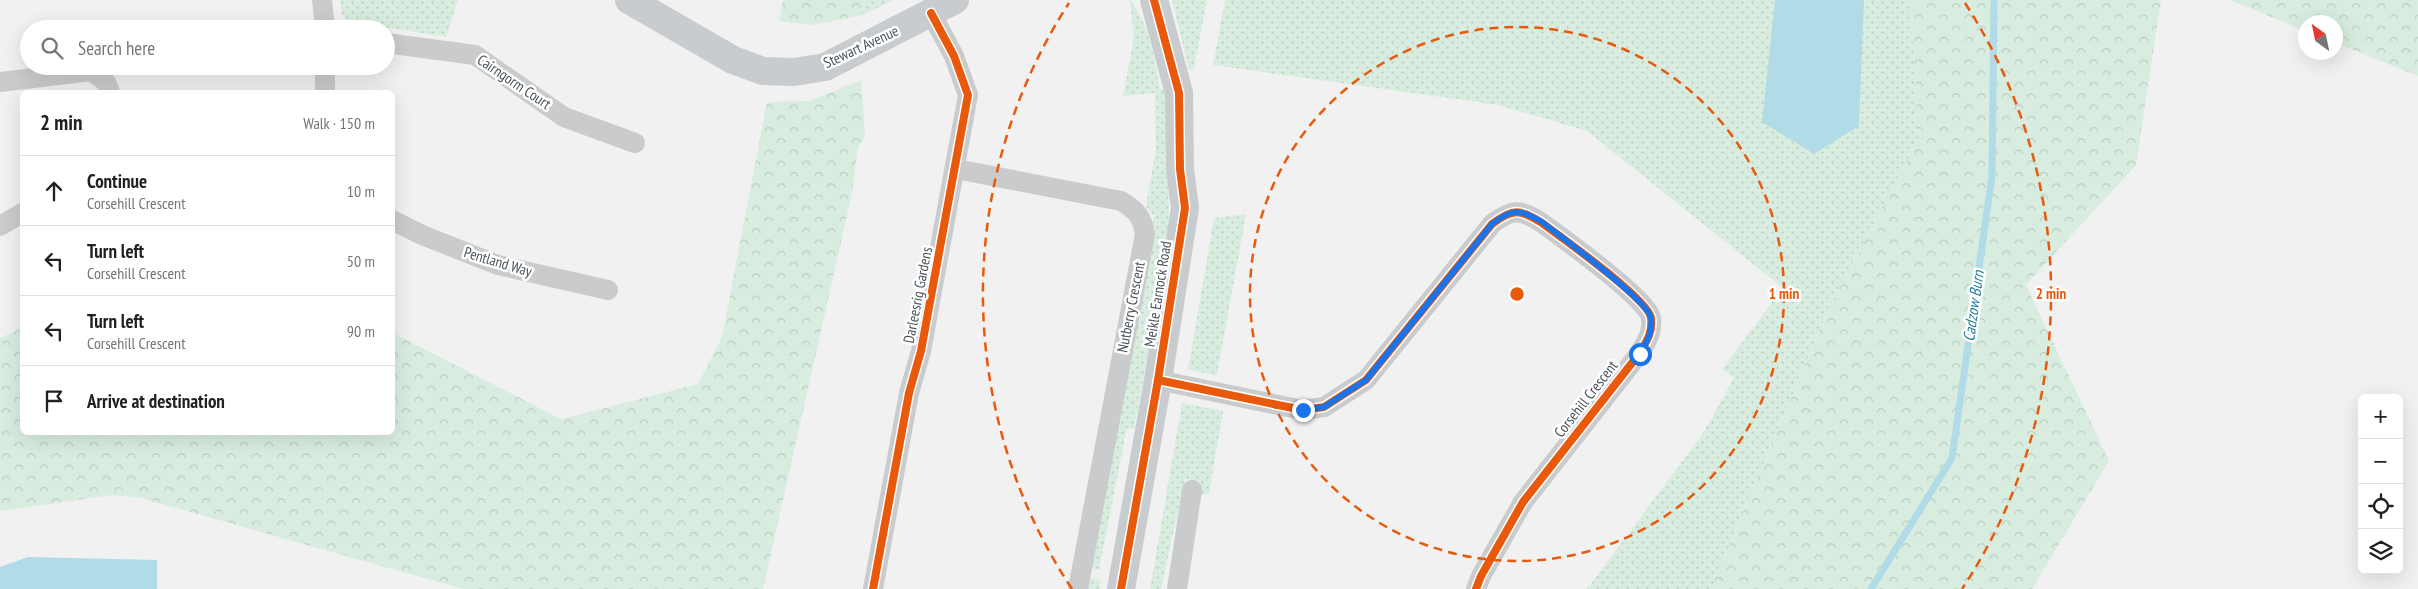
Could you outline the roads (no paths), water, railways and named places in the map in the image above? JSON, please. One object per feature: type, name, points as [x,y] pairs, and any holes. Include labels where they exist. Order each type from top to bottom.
[{"type":"street","points":[[322,0],[324,20]]},
{"type":"street","name":"Stewart Avenue","points":[[643,3],[733,60],[763,71],[794,72],[825,67],[955,0]]},
{"type":"street","name":"Meikle Earnock Road","points":[[1121,589],[1158,380],[1185,208],[1180,169],[1179,94],[1153,1]]},
{"type":"street","name":"Darleesrig Gardens","points":[[877,588],[909,393],[922,351],[968,95],[954,56],[931,13]]},
{"type":"street","name":"Cairngorm Court","points":[[395,44],[475,55],[564,117],[636,144]]},
{"type":"street","points":[[0,82],[58,75]]},
{"type":"street","points":[[96,75],[106,82],[109,90]]},
{"type":"street","points":[[325,75],[325,90]]},
{"type":"street","name":"Nutberry Crescent","points":[[956,169],[1121,201],[1140,215],[1143,223],[1145,234],[1078,589]]},
{"type":"street","name":"Corsehill Crescent","points":[[1158,380],[1303,410],[1324,407],[1366,380],[1492,224],[1503,216],[1515,211],[1526,213],[1542,222],[1639,300],[1651,317],[1651,335],[1640,354],[1523,502],[1481,576],[1476,589]]},
{"type":"street","points":[[0,226],[20,214]]},
{"type":"street","name":"Pentland Way","points":[[395,222],[422,235],[498,265],[608,290]]},
{"type":"street","points":[[1177,589],[1192,490]]},
{"type":"water","points":[[1775,0],[1864,0],[1859,126],[1814,154],[1762,122]]},
{"type":"water","points":[[28,557],[157,560],[157,589],[0,589],[0,567]]},
{"type":"waterway","name":"Cadzow Burn","points":[[1871,589],[1952,458],[1992,176],[1994,0]]}]
